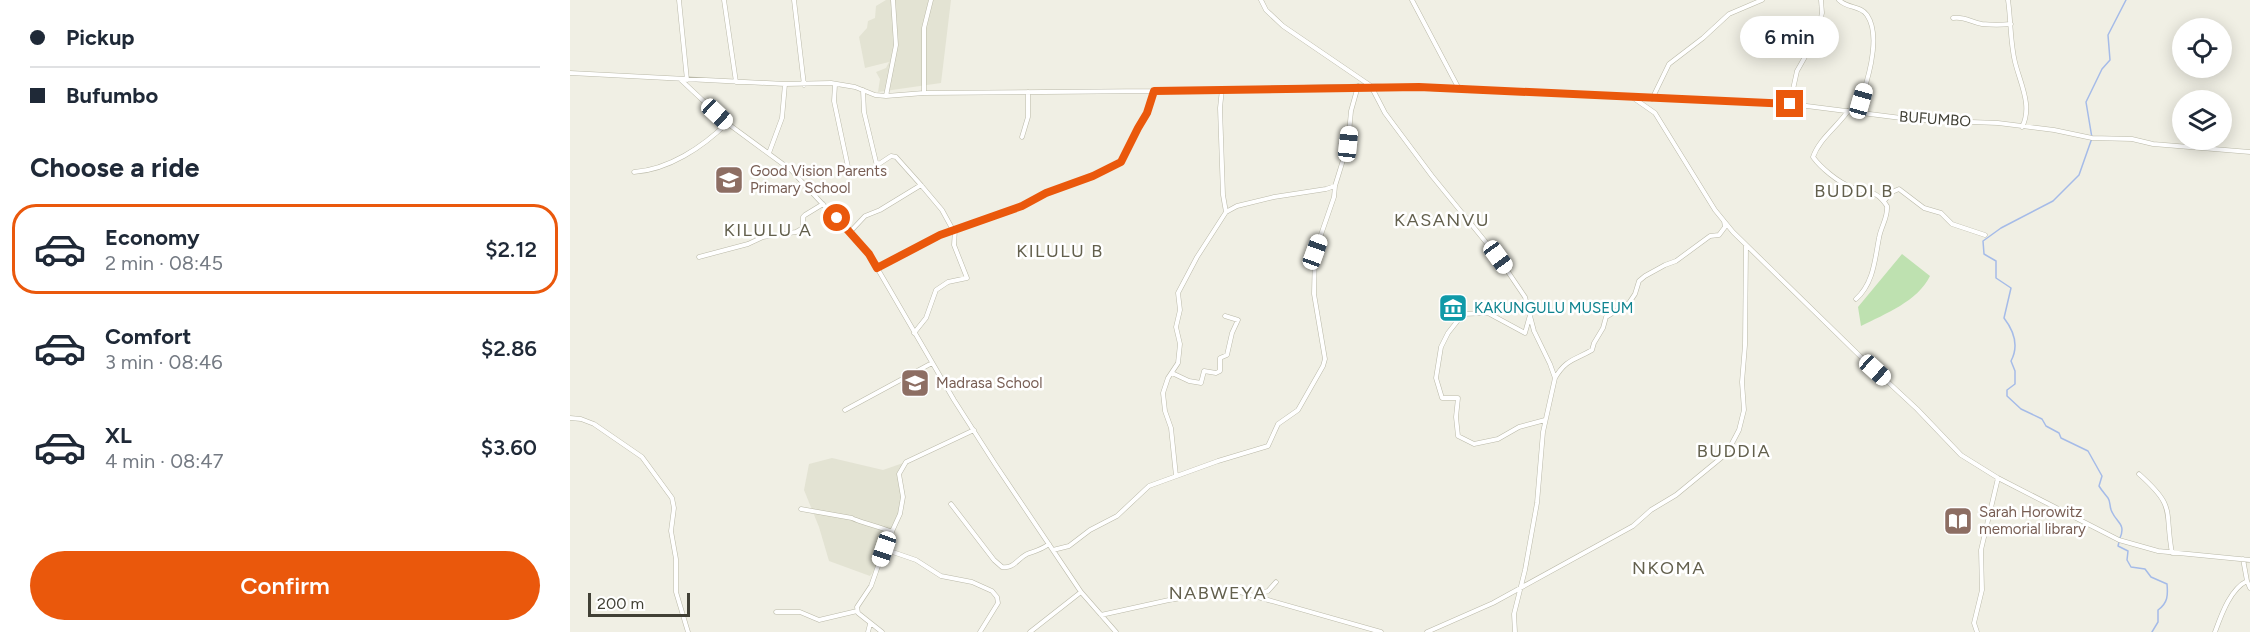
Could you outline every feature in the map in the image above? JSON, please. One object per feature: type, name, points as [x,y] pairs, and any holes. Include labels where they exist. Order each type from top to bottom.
[{"type":"street","points":[[679,0],[687,80]]},
{"type":"street","points":[[724,0],[736,82]]},
{"type":"street","points":[[794,0],[804,85]]},
{"type":"street","points":[[886,96],[897,45],[892,0]]},
{"type":"street","points":[[924,93],[924,28],[931,0]]},
{"type":"street","points":[[1261,0],[1266,10],[1283,26],[1371,86],[1385,113],[1416,155],[1518,285],[1525,297],[1537,338],[1555,378]]},
{"type":"street","points":[[1412,0],[1459,88]]},
{"type":"street","points":[[1652,99],[1670,64],[1703,39],[1729,14],[1762,0]]},
{"type":"street","points":[[1790,104],[1797,71],[1814,41],[1819,26],[1822,13],[1821,0]]},
{"type":"street","points":[[1839,0],[1845,6],[1860,9],[1866,15],[1873,32],[1870,66],[1857,112]]},
{"type":"street","points":[[2008,0],[2014,61],[2027,109],[2026,120],[2022,127]]},
{"type":"street","points":[[1953,18],[1968,18],[1979,24],[1995,26],[2011,24]]},
{"type":"street","name":"BUFUMBO","points":[[570,73],[804,85],[831,83],[886,96],[924,93],[1371,86],[1459,88],[1652,99],[1689,98],[1790,104],[1917,120],[1998,123],[2054,130],[2092,138],[2132,139],[2153,144],[2250,152]]},
{"type":"street","points":[[680,80],[727,123],[791,170],[869,254],[914,333],[974,430],[1081,592],[1116,632]]},
{"type":"street","points":[[769,153],[782,117],[785,84]]},
{"type":"street","points":[[834,85],[834,101],[848,167]]},
{"type":"street","points":[[1053,550],[1069,546],[1090,530],[1123,512],[1149,486],[1268,446],[1278,424],[1298,410],[1321,371],[1325,359],[1313,280],[1315,252],[1332,206],[1335,186],[1348,144],[1351,111],[1358,86]]},
{"type":"street","points":[[1222,89],[1220,108],[1223,195],[1226,212]]},
{"type":"street","points":[[863,90],[864,112],[876,162],[879,164],[891,156],[896,157],[942,210],[954,230],[954,245],[968,278],[948,282],[936,290],[926,318],[914,333]]},
{"type":"street","points":[[877,268],[954,230],[1022,206],[1046,193],[1093,176],[1121,162],[1147,113],[1154,91]]},
{"type":"street","points":[[1022,137],[1028,117],[1028,92]]},
{"type":"street","points":[[1632,97],[1655,113],[1715,210],[1746,244],[1917,409],[1961,455],[1998,478],[2119,540],[2143,548],[2172,553],[2250,560]]},
{"type":"street","points":[[1848,111],[1840,124],[1818,146],[1813,157],[1846,185],[1873,192],[1884,201],[1888,208],[1887,218],[1879,237],[1876,260],[1863,291],[1856,299]]},
{"type":"street","points":[[634,172],[650,170],[701,146],[727,123]]},
{"type":"street","points":[[850,232],[865,216],[880,210],[921,185]]},
{"type":"street","points":[[1176,476],[1171,428],[1165,411],[1163,393],[1178,363],[1180,344],[1176,327],[1180,310],[1178,293],[1197,256],[1226,212],[1253,201],[1335,186]]},
{"type":"street","points":[[1884,201],[1892,192],[1899,189],[1924,208],[1941,213],[1952,224],[1985,235]]},
{"type":"street","points":[[699,257],[752,243],[763,237],[796,232],[803,228],[803,217],[823,204]]},
{"type":"street","points":[[1515,632],[1513,619],[1537,503],[1541,441],[1555,378],[1562,366],[1592,350],[1606,316],[1629,303],[1639,281],[1676,261],[1710,236],[1719,235],[1725,227],[1724,220]]},
{"type":"street","points":[[1427,632],[1493,603],[1633,526],[1651,510],[1676,495],[1729,449],[1739,430],[1744,410],[1742,382],[1746,336],[1746,244]]},
{"type":"street","points":[[1530,315],[1525,333],[1488,313],[1463,314],[1444,340],[1436,378],[1442,398],[1458,399],[1456,417],[1458,436],[1474,444],[1498,439],[1519,427],[1546,419]]},
{"type":"street","points":[[1172,372],[1189,381],[1201,383],[1204,371],[1216,373],[1220,371],[1220,358],[1227,355],[1232,333],[1238,320],[1225,316]]},
{"type":"street","points":[[845,410],[932,363]]},
{"type":"street","points":[[1550,364],[1562,366]]},
{"type":"street","points":[[570,418],[594,424],[642,457],[672,498],[674,508],[671,531],[676,559],[676,592],[688,632]]},
{"type":"street","points":[[857,611],[858,604],[866,596],[871,586],[900,514],[903,497],[898,474],[902,465],[974,430]]},
{"type":"street","points":[[2139,474],[2156,489],[2166,503],[2172,553]]},
{"type":"street","points":[[1977,632],[1974,623],[1982,590],[1981,550],[1998,478]]},
{"type":"street","points":[[951,504],[994,560],[1002,567],[1010,567],[1028,554],[1038,552],[1049,544]]},
{"type":"street","points":[[801,509],[852,518],[855,521],[873,524],[892,532]]},
{"type":"street","points":[[884,549],[916,560],[941,576],[972,582],[992,591],[998,603],[980,632]]},
{"type":"street","points":[[2243,559],[2250,588]]},
{"type":"street","points":[[2215,632],[2233,594],[2239,585],[2247,581]]},
{"type":"street","points":[[1252,596],[1268,591],[1276,582]]},
{"type":"street","points":[[1100,615],[1233,590],[1381,632]]},
{"type":"street","points":[[1030,632],[1081,592]]},
{"type":"street","points":[[1512,592],[1516,603]]},
{"type":"street","points":[[777,612],[801,612],[824,620],[857,611]]},
{"type":"street","points":[[857,611],[882,632]]},
{"type":"street","points":[[867,632],[870,624]]},
{"type":"shaded area","points":[[886,0],[951,0],[941,83],[878,92],[880,79],[876,72],[886,68],[889,62],[865,68],[859,37],[867,28],[868,21],[875,18],[876,6]]},
{"type":"shaded area","points":[[832,458],[883,470],[906,462],[899,474],[903,497],[899,517],[879,564],[870,576],[829,561],[819,527],[804,490],[809,464]]},
{"type":"green space","points":[[1902,254],[1930,276],[1925,285],[1909,300],[1861,326],[1858,307]]},
{"type":"waterway","points":[[2120,538],[2121,527],[2111,510],[2109,500],[2099,486],[2102,476],[2088,451],[2061,438],[2059,433],[2046,426],[2042,419],[2021,409],[2007,396],[2007,390],[2015,384],[2015,371],[2011,361],[2015,344],[2004,318],[2011,288],[1996,278],[1996,261],[1984,254],[1983,241],[2001,228],[2053,201],[2079,175],[2092,138],[2086,102],[2102,69],[2110,60],[2108,35],[2126,0]]},
{"type":"waterway","points":[[2119,542],[2118,546],[2128,551],[2127,560],[2131,567],[2145,569],[2151,577],[2167,584],[2167,598],[2158,610],[2158,622],[2152,632]]},
{"type":"place","name":"Good Vision Parents Primary School","points":[[729,180]]},
{"type":"place","name":"KAKUNGULU MUSEUM","points":[[1453,308]]},
{"type":"place","name":"Madrasa School","points":[[915,383]]},
{"type":"place","name":"Sarah Horowitz memorial library","points":[[1958,521]]},
{"type":"district","name":"BUDDI B","points":[[1854,191]]},
{"type":"district","name":"KASANVU","points":[[1442,220]]},
{"type":"district","name":"KILULU A","points":[[768,230]]},
{"type":"district","name":"KILULU B","points":[[1060,251]]},
{"type":"district","name":"BUDDIA","points":[[1734,451]]},
{"type":"district","name":"NKOMA","points":[[1669,568]]},
{"type":"district","name":"NABWEYA","points":[[1218,593]]},
{"type":"route","points":[[837,218],[858,240],[877,268],[940,235],[1022,206],[1046,193],[1103,172],[1121,162],[1147,113],[1154,91],[1371,86],[1790,104]]}]
